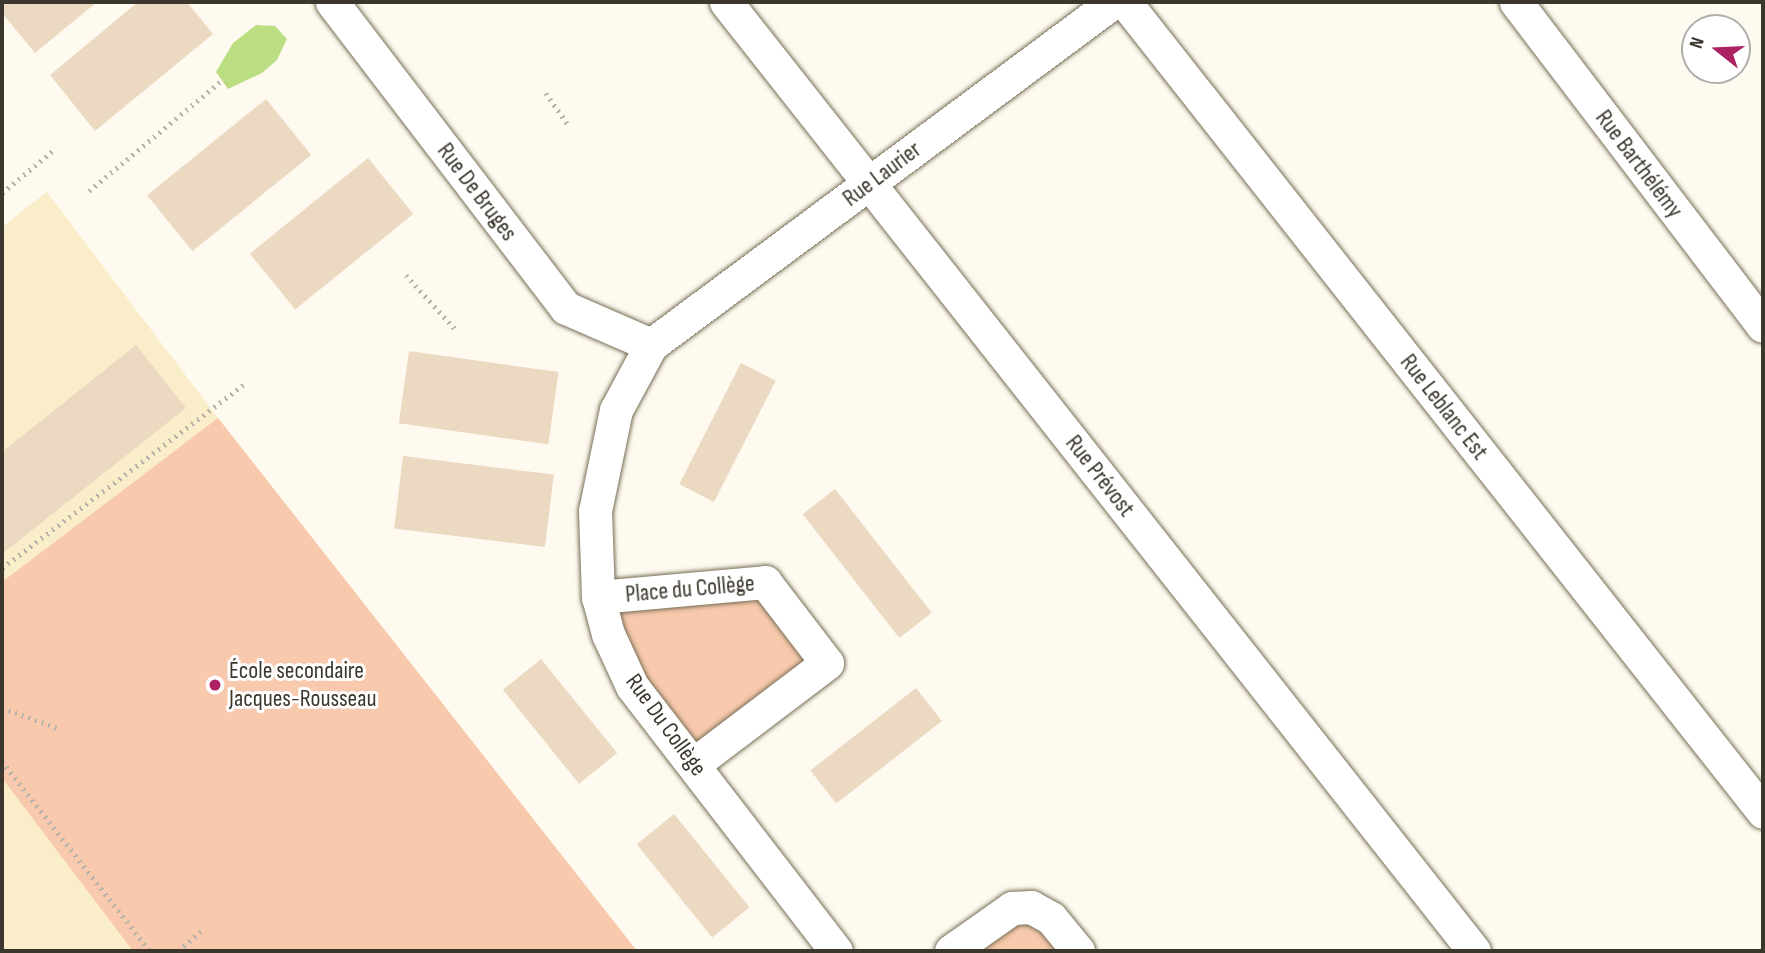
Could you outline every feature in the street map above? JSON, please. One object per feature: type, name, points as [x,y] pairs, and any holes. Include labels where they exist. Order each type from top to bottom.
[{"type":"street","name":"Rue De Bruges","points":[[332,2],[566,308],[651,345]]},
{"type":"street","name":"Rue Prévost","points":[[726,2],[1474,951]]},
{"type":"street","name":"Rue Laurier","points":[[651,345],[1113,2]]},
{"type":"street","name":"Rue Leblanc Est","points":[[1125,2],[1763,812]]},
{"type":"street","name":"Rue Barthélémy","points":[[1516,2],[1763,326]]},
{"type":"street","name":"Rue Du Collège","points":[[651,345],[616,410],[594,511],[598,597],[608,635],[632,686],[836,951]]},
{"type":"street","name":"Place du Collège","points":[[598,597],[765,582],[827,663],[694,765]]},
{"type":"street","points":[[951,951],[1012,908],[1031,907],[1051,918],[1078,951]]},
{"type":"path","points":[[89,191],[222,80]]},
{"type":"path","points":[[546,93],[567,123]]},
{"type":"path","points":[[2,193],[55,149]]},
{"type":"path","points":[[406,275],[457,331]]},
{"type":"path","points":[[2,568],[243,385]]},
{"type":"path","points":[[2,708],[61,729]]},
{"type":"path","points":[[2,761],[150,951]]},
{"type":"path","points":[[178,951],[203,929]]},
{"type":"shaded area","points":[[256,25],[275,26],[287,39],[277,60],[262,73],[228,89],[216,72],[233,43]]},
{"type":"shaded area","name":"École secondaire Jacques-Rousseau","points":[[47,192],[218,418],[637,951],[2,951],[2,227]]},
{"type":"shaded area","name":"École secondaire Jacques-Rousseau","points":[[218,418],[637,951],[133,951],[2,778],[2,582]]},
{"type":"shaded area","points":[[765,582],[827,663],[694,764],[598,597]]},
{"type":"shaded area","points":[[1012,908],[1078,951],[951,951]]},
{"type":"building","points":[[2,2],[97,2],[35,53],[2,13]]},
{"type":"building","points":[[138,2],[187,2],[213,34],[95,131],[50,75]]},
{"type":"building","points":[[266,99],[311,155],[192,251],[147,195]]},
{"type":"building","points":[[368,158],[413,214],[295,310],[250,254]]},
{"type":"building","points":[[136,345],[186,408],[2,554],[2,452]]},
{"type":"building","points":[[409,351],[559,372],[548,444],[399,423]]},
{"type":"building","points":[[741,363],[776,381],[714,502],[679,484]]},
{"type":"building","points":[[403,456],[554,475],[545,547],[394,528]]},
{"type":"building","points":[[835,489],[932,613],[899,638],[803,514]]},
{"type":"building","points":[[541,659],[617,753],[579,784],[503,690]]},
{"type":"building","points":[[916,688],[942,721],[836,804],[810,770]]},
{"type":"building","points":[[674,814],[750,907],[712,937],[637,844]]},
{"type":"place","name":"École secondaire Jacques-Rousseau","points":[[215,685]]}]
